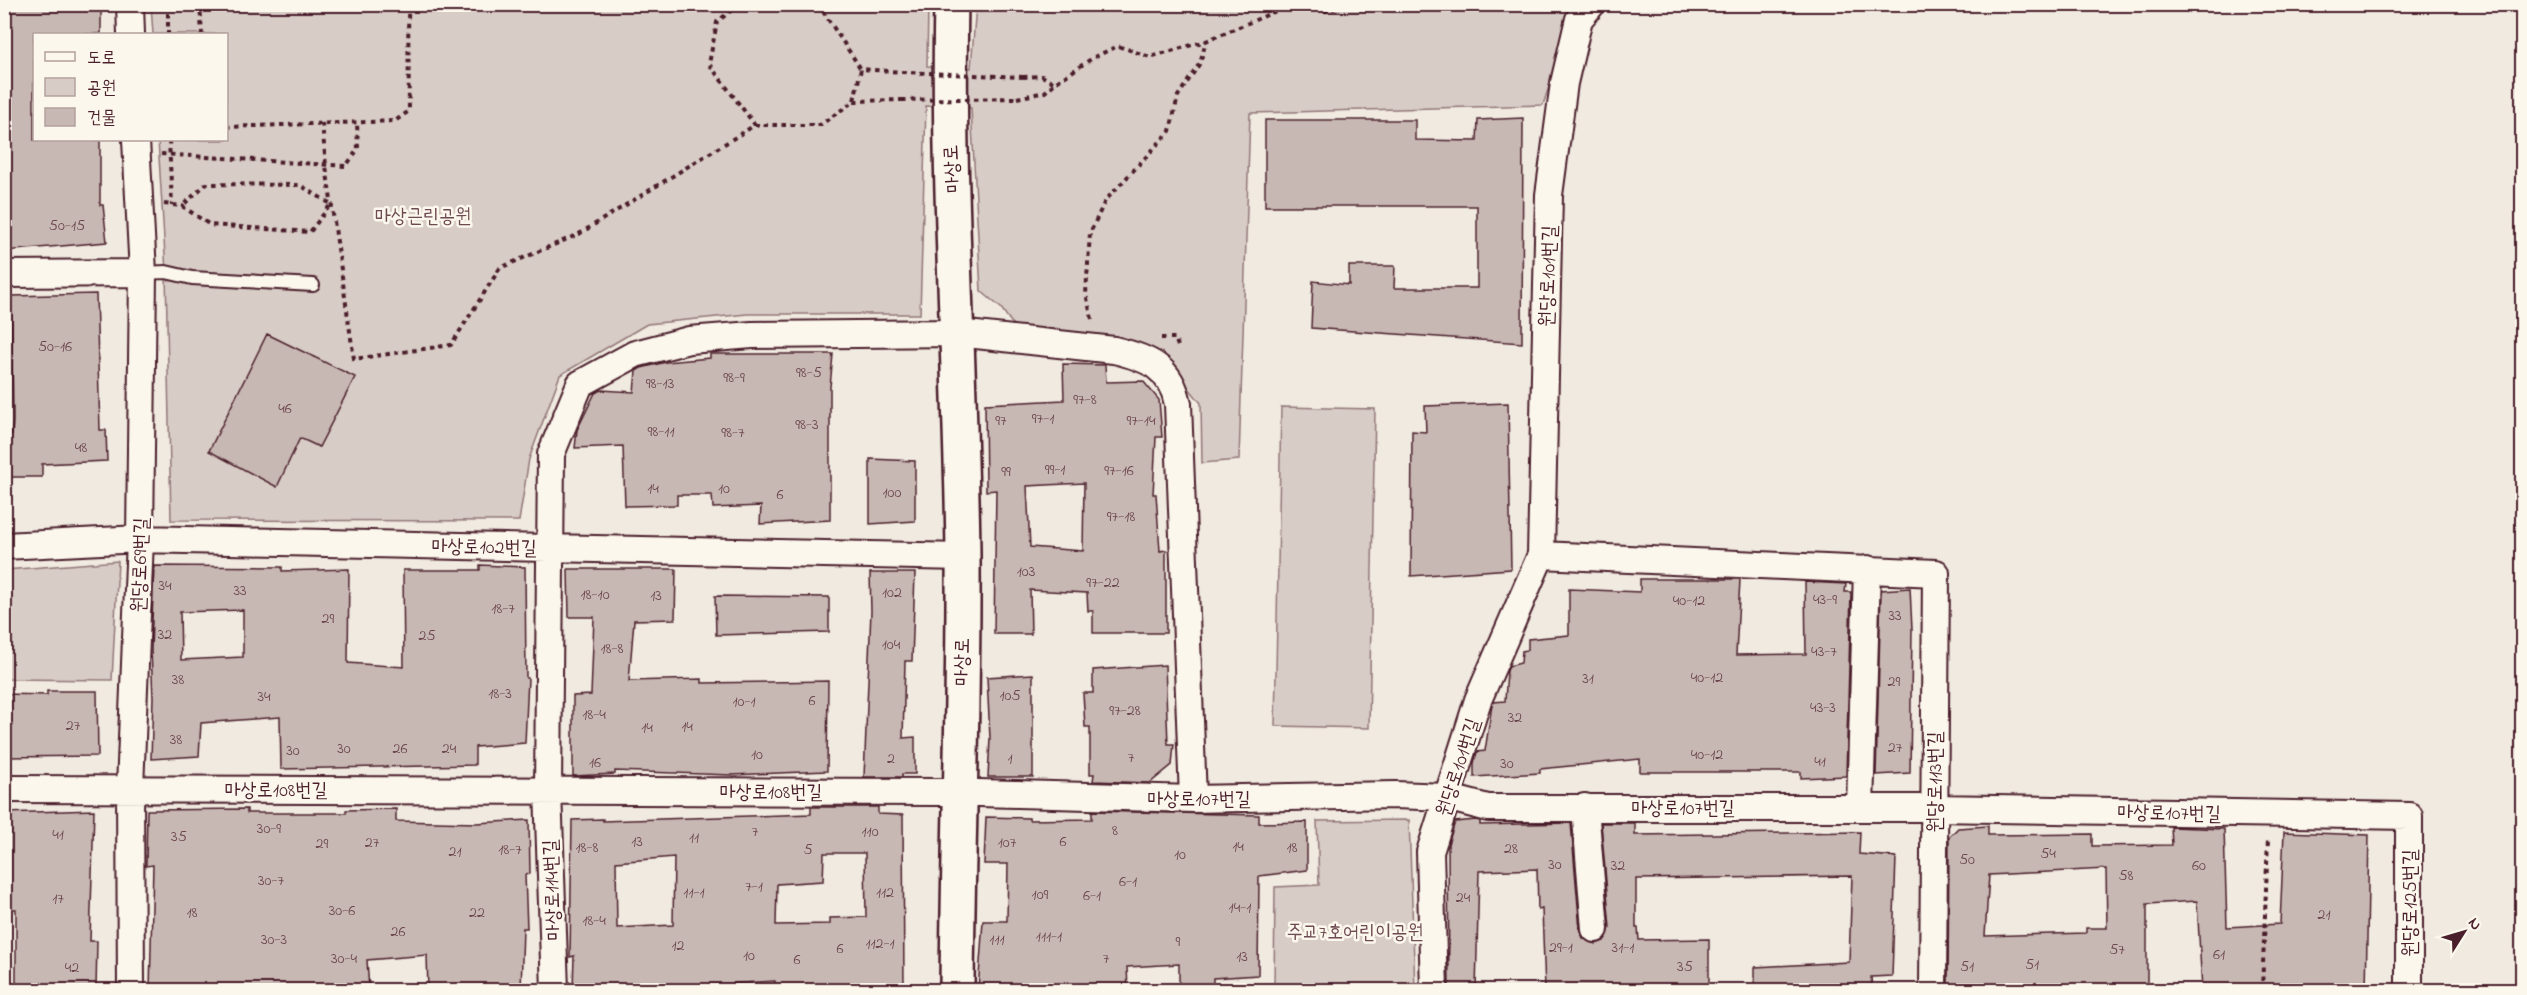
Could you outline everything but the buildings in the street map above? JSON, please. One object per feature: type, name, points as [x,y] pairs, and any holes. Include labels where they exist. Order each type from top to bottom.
[{"type":"street","points":[[130,4],[131,33]]},
{"type":"street","name":"마상로","points":[[951,4],[949,124],[958,333],[963,557],[957,990]]},
{"type":"street","name":"원당로101번길","points":[[1434,990],[1430,852],[1478,700],[1541,555],[1549,195],[1567,72],[1579,19],[1592,4]]},
{"type":"street","name":"원당로69번길","points":[[131,990],[130,788],[140,539],[143,273],[136,147]]},
{"type":"street","points":[[4,274],[143,273]]},
{"type":"street","points":[[548,790],[548,548],[551,454],[580,384],[635,354],[689,340],[752,335],[958,333],[1114,350],[1136,355],[1165,373],[1175,386],[1181,465],[1192,799]]},
{"type":"street","name":"마상로102번길","points":[[4,546],[140,539],[963,557]]},
{"type":"street","points":[[1541,555],[1867,569],[1860,808]]},
{"type":"street","name":"원당로113번길","points":[[1867,569],[1936,573],[1933,990]]},
{"type":"street","name":"마상로108번길","points":[[4,789],[959,793]]},
{"type":"street","name":"마상로114번길","points":[[548,790],[555,990]]},
{"type":"street","name":"마상로107번길","points":[[959,793],[1192,799],[1395,795],[1446,797],[1488,808],[1934,808],[2409,816]]},
{"type":"street","points":[[1585,807],[1595,929]]},
{"type":"street","name":"원당로125번길","points":[[2409,816],[2409,990]]},
{"type":"lane","points":[[143,273],[166,272],[192,278],[313,285]]},
{"type":"path","points":[[168,4],[168,33]]},
{"type":"path","points":[[200,4],[202,33]]},
{"type":"path","points":[[228,127],[395,121],[409,111],[408,4]]},
{"type":"path","points":[[739,4],[717,22],[709,64],[755,125]]},
{"type":"path","points":[[818,4],[861,69],[854,101]]},
{"type":"path","points":[[322,123],[331,204],[354,359],[451,345],[500,268],[579,234],[755,125],[820,125],[854,101],[1017,98],[1045,92],[1094,57],[1118,46],[1150,57],[1206,41],[1288,6],[1327,11],[1345,4]]},
{"type":"path","points":[[1098,323],[1090,318],[1086,294],[1090,234],[1104,201],[1170,131],[1178,96],[1200,63],[1206,41]]},
{"type":"path","points":[[861,69],[1042,76],[1055,83]]},
{"type":"path","points":[[136,147],[169,155],[346,166],[358,149],[357,122]]},
{"type":"path","points":[[169,141],[172,205]]},
{"type":"path","points":[[206,184],[300,185],[331,204],[310,232],[210,225],[182,206],[206,184]]},
{"type":"path","points":[[1153,338],[1175,338],[1182,359],[1175,386]]},
{"type":"path","points":[[2262,990],[2269,814]]},
{"type":"green space","name":"마상근린공원","points":[[151,5],[928,5],[927,66],[971,68],[976,5],[1575,5],[1543,105],[1250,113],[1239,460],[1202,463],[1201,403],[1179,376],[1016,329],[1001,308],[981,291],[971,108],[926,106],[920,314],[747,314],[647,324],[560,375],[529,459],[519,521],[171,520],[166,272],[158,141],[228,141],[228,33],[153,33]]},
{"type":"green space","points":[[1281,407],[1375,409],[1369,728],[1275,726]]},
{"type":"green space","points":[[118,561],[112,680],[5,679],[5,570]]},
{"type":"green space","name":"주교7호어린이공원","points":[[1409,820],[1415,990],[1274,990],[1275,887],[1319,885],[1317,821]]}]
